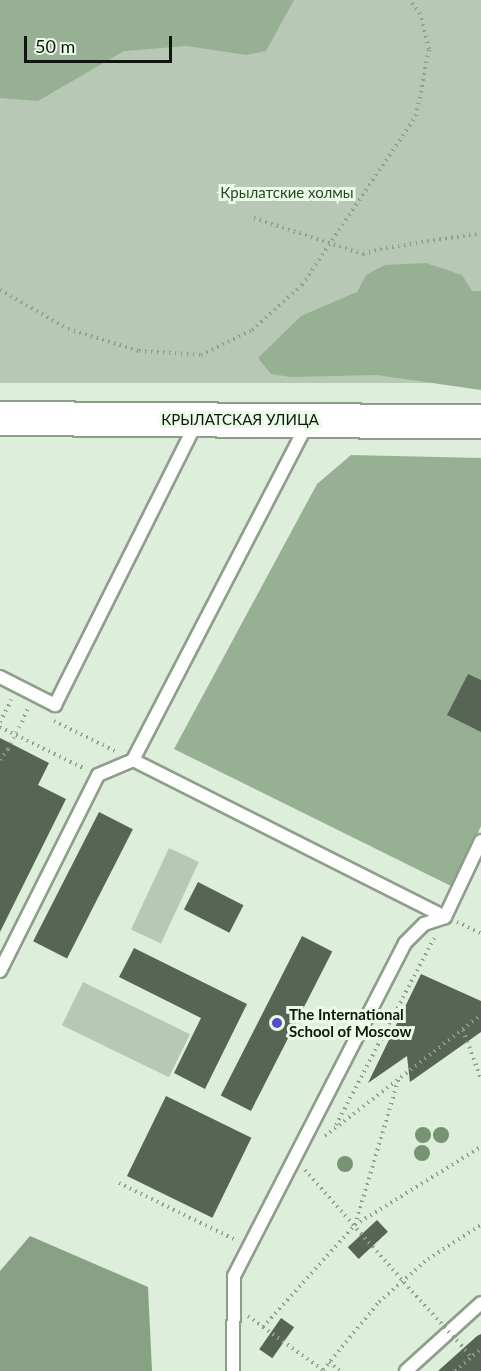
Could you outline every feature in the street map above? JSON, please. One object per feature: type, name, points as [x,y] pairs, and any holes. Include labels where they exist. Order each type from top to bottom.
[{"type":"main road","name":"КРЫЛАТСКАЯ УЛИЦА","points":[[0,418],[481,421]]},
{"type":"lane","points":[[0,677],[56,705],[199,419]]},
{"type":"lane","points":[[0,971],[98,775],[133,760],[283,480],[309,420]]},
{"type":"lane","points":[[133,760],[445,917]]},
{"type":"lane","points":[[233,1371],[230,1304],[234,1276],[248,1246],[295,1160],[405,943],[424,924],[445,917],[481,841]]},
{"type":"lane","points":[[406,1371],[481,1303]]},
{"type":"path","points":[[0,290],[69,329],[139,351],[201,355],[252,330],[302,285],[416,116],[429,49],[420,14],[410,0]]},
{"type":"path","points":[[254,218],[363,254],[481,233]]},
{"type":"path","points":[[0,722],[11,700]]},
{"type":"path","points":[[0,760],[8,749],[28,708]]},
{"type":"path","points":[[0,727],[98,775]]},
{"type":"path","points":[[77,732],[133,760]]},
{"type":"path","points":[[334,1129],[445,917],[481,933]]},
{"type":"path","points":[[471,1357],[295,1160],[399,1077],[481,1016]]},
{"type":"path","points":[[463,1030],[481,1079]]},
{"type":"path","points":[[355,1226],[399,1077]]},
{"type":"path","points":[[263,1327],[355,1226],[481,1147]]},
{"type":"path","points":[[120,1184],[248,1246]]},
{"type":"path","points":[[230,1304],[323,1370],[360,1321],[404,1281],[481,1225]]},
{"type":"path","points":[[455,1371],[481,1349]]},
{"type":"path","points":[[329,1362],[340,1371]]},
{"type":"green space","name":"Крылатские холмы","points":[[0,0],[481,0],[481,383],[0,383]]},
{"type":"green space","points":[[169,848],[199,862],[161,944],[131,930]]},
{"type":"green space","points":[[83,982],[190,1034],[169,1077],[62,1025]]},
{"type":"shaded area","points":[[0,0],[294,0],[266,51],[246,55],[187,46],[124,51],[38,101],[0,98]]},
{"type":"shaded area","points":[[426,263],[462,275],[472,291],[481,291],[481,390],[377,375],[291,377],[271,374],[258,358],[301,316],[357,292],[366,275],[385,265]]},
{"type":"shaded area","points":[[351,455],[481,458],[481,826],[453,887],[174,749],[317,484]]},
{"type":"shaded area","points":[[30,1236],[148,1287],[152,1371],[0,1371],[0,1271]]},
{"type":"building","points":[[468,674],[481,680],[481,732],[447,715]]},
{"type":"building","points":[[0,738],[49,763],[38,785],[66,799],[0,932]]},
{"type":"building","points":[[99,812],[133,829],[67,958],[33,941]]},
{"type":"building","points":[[198,882],[243,905],[229,933],[184,910]]},
{"type":"building","name":"The International School of Moscow","points":[[302,936],[332,951],[251,1111],[221,1095]]},
{"type":"building","points":[[134,948],[247,1004],[205,1089],[174,1073],[201,1018],[119,977]]},
{"type":"building","points":[[421,974],[481,1001],[481,1032],[410,1082],[407,1056],[368,1083]]},
{"type":"building","points":[[166,1096],[251,1138],[212,1218],[127,1176]]},
{"type":"building","points":[[377,1220],[388,1232],[359,1259],[348,1247]]},
{"type":"building","points":[[281,1318],[294,1327],[272,1358],[259,1349]]},
{"type":"building","points":[[481,1334],[481,1371],[438,1371],[477,1336]]},
{"type":"place","name":"The International School of Moscow","points":[[277,1023]]}]
